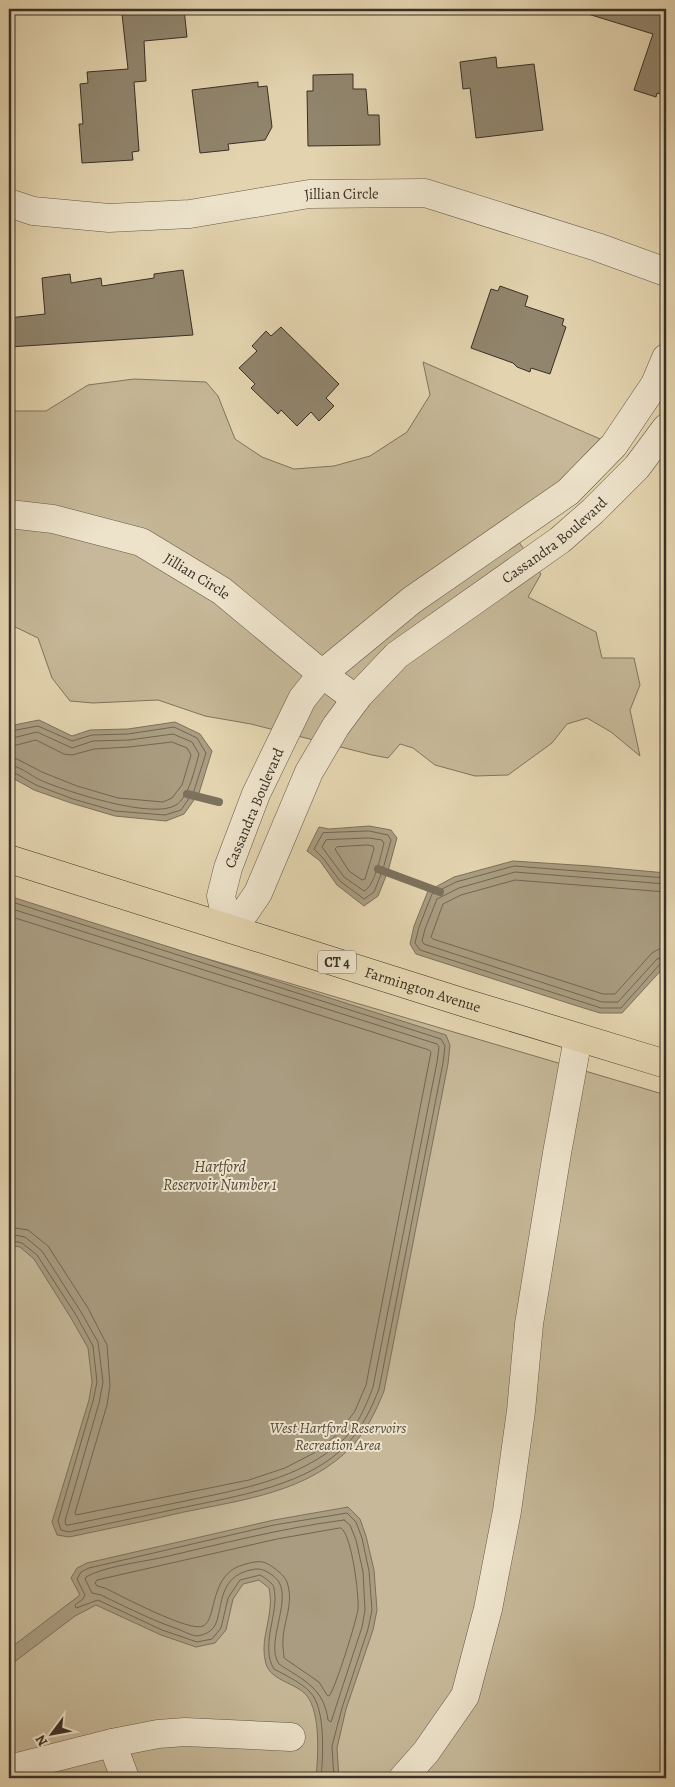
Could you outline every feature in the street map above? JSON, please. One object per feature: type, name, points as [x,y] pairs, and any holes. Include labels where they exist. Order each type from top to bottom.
[{"type":"main road","name":"Farmington Avenue","points":[[9,859],[666,1064]]},
{"type":"street","name":"Jillian Circle","points":[[9,204],[33,211],[109,218],[190,214],[309,194],[425,193],[597,247],[666,272]]},
{"type":"street","name":"Cassandra Boulevard","points":[[666,358],[655,384],[614,445],[568,492],[412,600],[322,674],[302,699],[256,794],[228,868],[221,896],[228,927],[245,912],[258,893],[309,772],[336,726],[356,699],[397,655],[560,540],[593,511],[637,467],[666,428]]},
{"type":"street","name":"Jillian Circle","points":[[9,514],[53,519],[141,542],[222,591],[322,674],[356,699]]},
{"type":"street","points":[[403,1778],[426,1752],[465,1696],[488,1609],[507,1511],[521,1411],[529,1324],[578,1038]]},
{"type":"street","points":[[9,1773],[21,1766],[143,1736],[185,1732],[291,1737]]},
{"type":"street","points":[[112,1743],[125,1778]]},
{"type":"green space","points":[[423,362],[614,445],[512,532],[541,574],[528,597],[596,632],[602,658],[634,658],[640,685],[630,710],[640,756],[611,732],[587,718],[567,724],[552,743],[508,775],[475,776],[435,765],[413,748],[400,744],[388,758],[251,724],[205,716],[158,700],[93,703],[70,701],[52,678],[38,638],[9,624],[9,411],[46,411],[88,385],[134,379],[206,382],[218,396],[235,439],[262,457],[294,469],[334,466],[370,456],[407,432],[430,395]]},
{"type":"green space","name":"West Hartford Reservoirs Recreation Area","points":[[9,900],[666,1095],[666,1778],[9,1778]]},
{"type":"water","points":[[39,720],[72,736],[90,730],[128,729],[175,722],[200,734],[212,751],[199,793],[184,814],[166,821],[115,816],[34,790],[9,776],[9,730],[14,725]]},
{"type":"water","points":[[369,826],[391,830],[397,838],[388,871],[378,896],[364,906],[337,885],[320,861],[307,851],[319,827],[329,829]]},
{"type":"water","points":[[513,861],[666,873],[666,965],[622,1013],[600,1013],[416,954],[410,944],[414,926],[428,891],[454,877]]},
{"type":"water","name":"Hartford Reservoir Number 1","points":[[9,896],[446,1035],[450,1045],[448,1064],[384,1391],[371,1420],[357,1440],[335,1462],[316,1474],[274,1492],[251,1498],[69,1537],[57,1535],[52,1522],[89,1400],[92,1382],[88,1348],[71,1318],[34,1259],[20,1247],[9,1245]]},
{"type":"water","points":[[348,1507],[360,1519],[366,1536],[374,1570],[377,1610],[373,1630],[346,1709],[337,1748],[339,1778],[316,1778],[318,1736],[315,1713],[303,1692],[273,1674],[266,1664],[264,1642],[270,1598],[269,1588],[259,1580],[243,1584],[233,1599],[226,1630],[215,1643],[196,1647],[161,1635],[96,1605],[75,1616],[9,1666],[9,1649],[80,1595],[71,1578],[77,1568],[87,1563],[274,1520]]},
{"type":"building","points":[[142,9],[184,9],[187,37],[144,41],[146,81],[134,82],[139,151],[132,152],[133,160],[82,163],[79,124],[83,124],[80,84],[88,83],[87,72],[128,69],[122,14],[143,12]]},
{"type":"building","points":[[589,9],[666,9],[666,96],[657,93],[656,97],[634,90],[653,34],[588,14]]},
{"type":"building","points":[[496,57],[497,68],[534,64],[543,130],[476,138],[470,88],[463,89],[460,62]]},
{"type":"building","points":[[353,74],[353,89],[366,89],[368,115],[379,115],[380,145],[308,146],[307,91],[313,91],[313,75]]},
{"type":"building","points":[[258,82],[258,87],[267,86],[272,127],[265,140],[228,144],[229,150],[200,153],[192,90]]},
{"type":"building","points":[[183,270],[193,335],[9,347],[9,318],[45,314],[42,278],[70,274],[71,283],[101,278],[102,286],[154,278],[154,274]]},
{"type":"building","points":[[500,286],[528,296],[525,306],[564,319],[562,325],[566,327],[550,374],[531,368],[530,372],[517,367],[513,363],[471,348],[491,289],[498,291]]},
{"type":"building","points":[[281,327],[339,384],[326,398],[334,406],[319,421],[311,412],[297,426],[281,410],[278,414],[251,388],[255,384],[239,368],[257,351],[252,346],[266,331],[271,336]]},
{"type":"waterway","points":[[187,794],[219,802]]},
{"type":"waterway","points":[[378,869],[440,892]]}]
